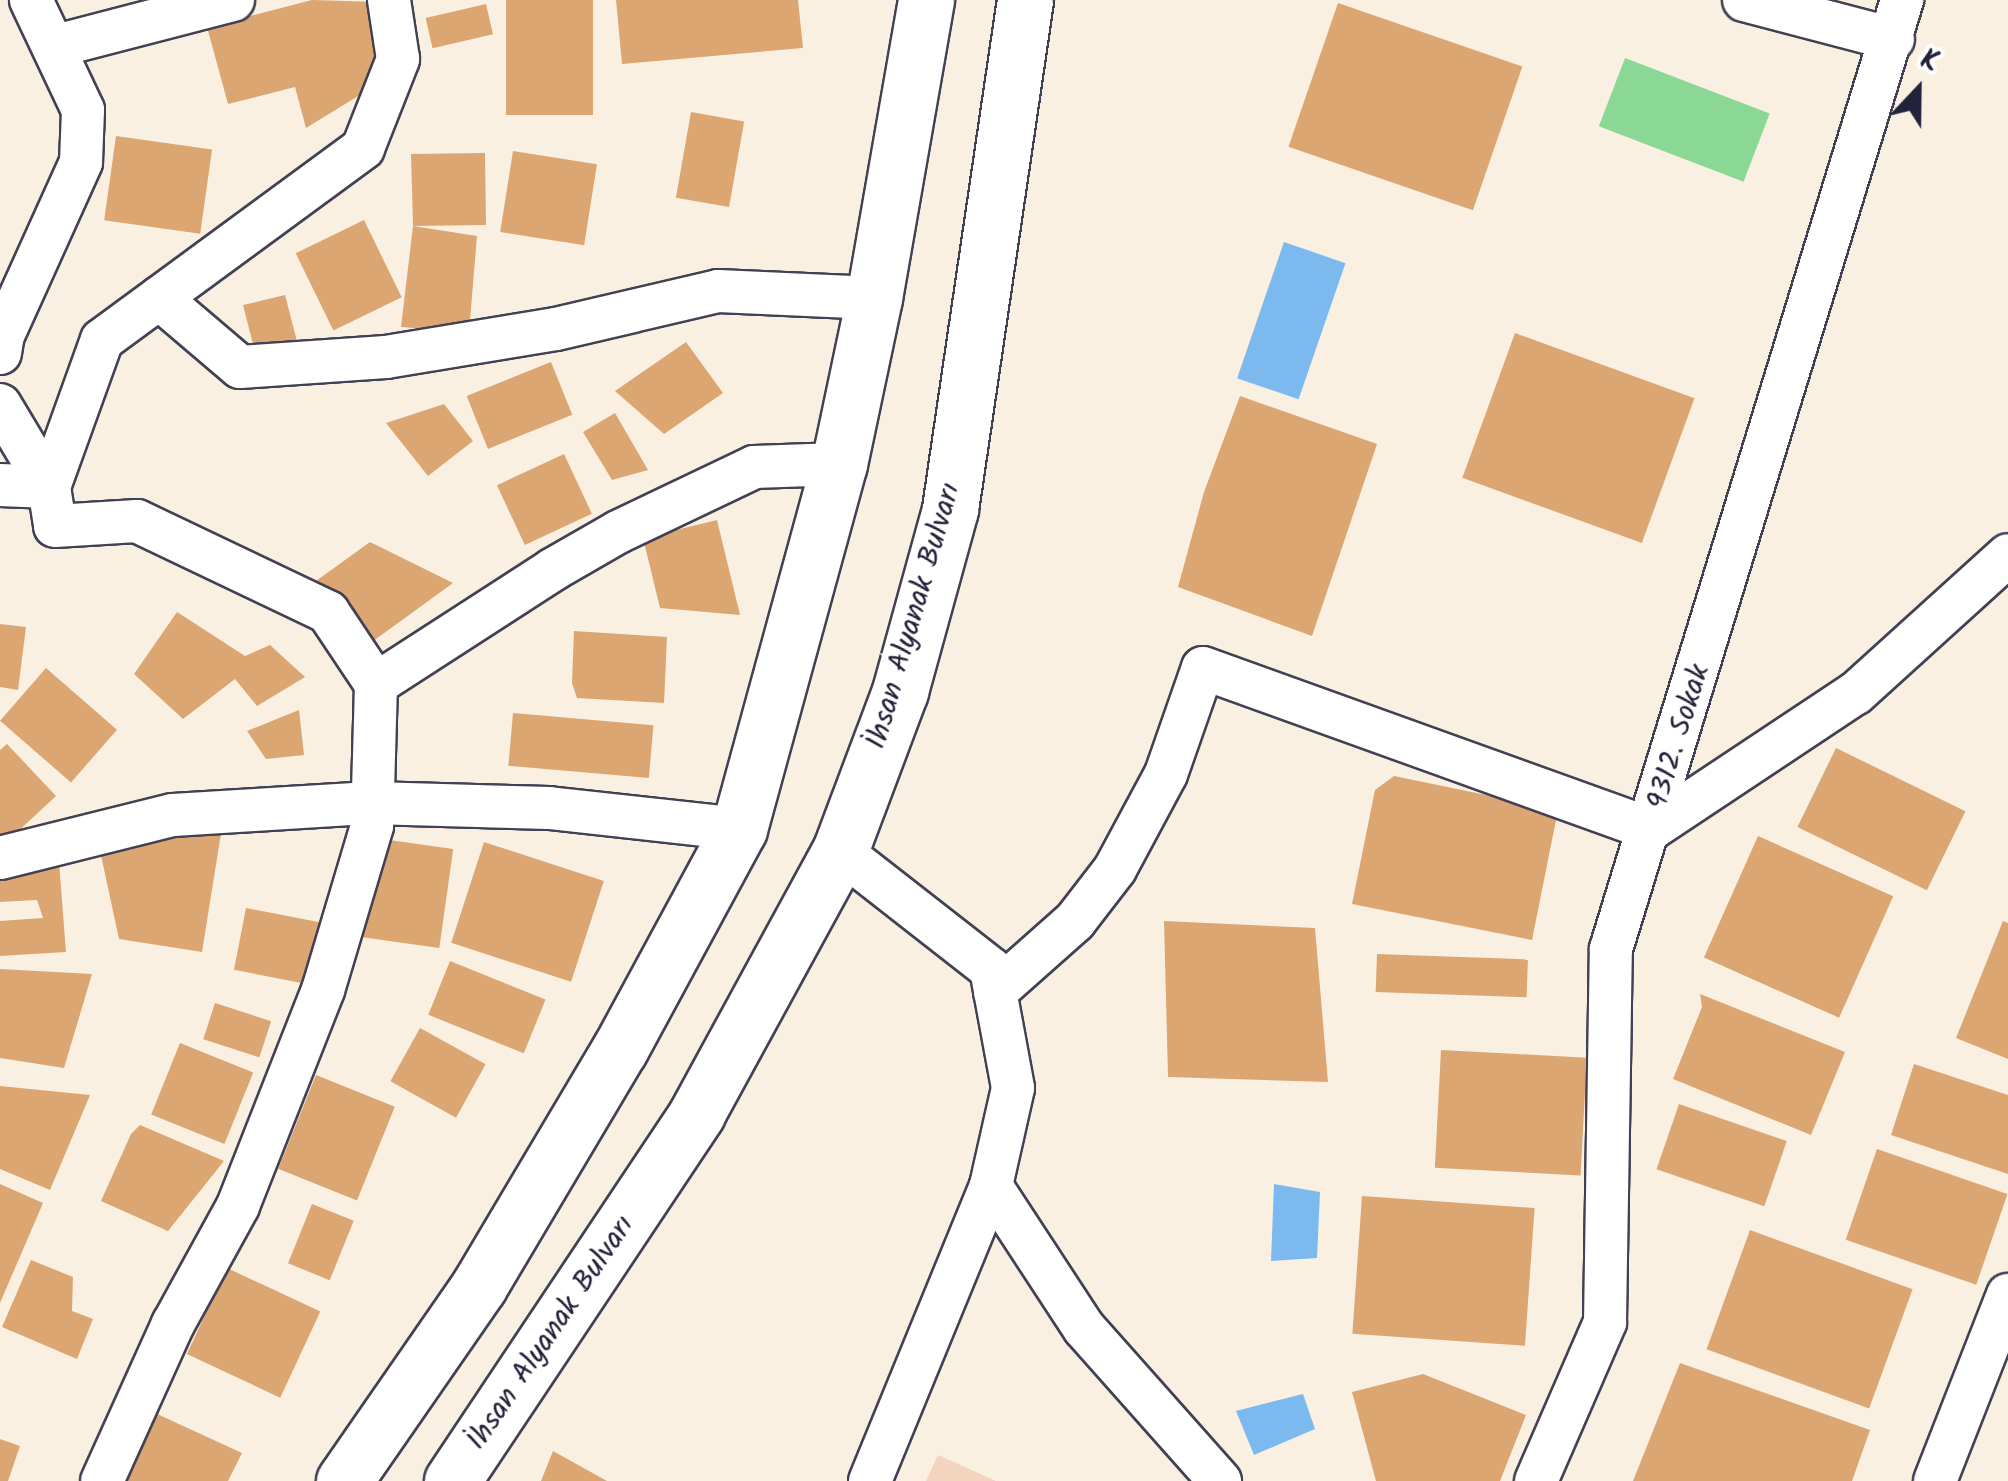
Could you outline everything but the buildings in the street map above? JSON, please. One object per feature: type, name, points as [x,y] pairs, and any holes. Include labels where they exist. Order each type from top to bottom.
[{"type":"main road","points":[[344,1481],[479,1286],[620,1049],[739,829],[839,464],[874,298],[926,0]]},
{"type":"main road","name":"İhsan Alyanak Bulvarı","points":[[452,1481],[697,1113],[840,851],[900,691],[950,509],[1026,0]]},
{"type":"street","points":[[0,353],[3,334],[81,162],[83,110],[31,0]]},
{"type":"street","points":[[56,46],[233,0]]},
{"type":"street","points":[[49,487],[102,340],[363,148],[398,59],[389,0]]},
{"type":"street","points":[[1744,0],[1898,20]]},
{"type":"street","name":"9312. Sokak","points":[[1536,1481],[1605,1322],[1611,950],[1898,20]]},
{"type":"street","points":[[159,298],[240,367],[404,354],[556,328],[718,291],[874,298]]},
{"type":"street","points":[[0,404],[49,487],[55,526],[137,520],[328,612],[376,684],[372,826],[324,990],[238,1206],[174,1324],[102,1481]]},
{"type":"street","points":[[376,684],[568,561],[754,467],[839,464]]},
{"type":"street","points":[[0,485],[49,487]]},
{"type":"street","points":[[995,992],[1075,920],[1116,869],[1166,774],[1204,668],[1651,829],[1856,693],[2008,555]]},
{"type":"street","points":[[0,858],[173,815],[371,803],[549,808],[739,829]]},
{"type":"street","points":[[840,851],[991,969],[1013,1088],[991,1186],[870,1481]]},
{"type":"street","points":[[991,1186],[1084,1328],[1220,1481]]},
{"type":"street","points":[[1934,1481],[2008,1294]]},
{"type":"shaded area","points":[[938,1455],[996,1481],[926,1481]]},
{"type":"green space","points":[[1625,58],[1770,114],[1744,182],[1599,126]]},
{"type":"water","points":[[1284,242],[1345,263],[1299,399],[1237,378]]},
{"type":"water","points":[[1274,1184],[1320,1192],[1317,1258],[1271,1261]]},
{"type":"water","points":[[1303,1394],[1315,1429],[1254,1455],[1236,1411]]}]
